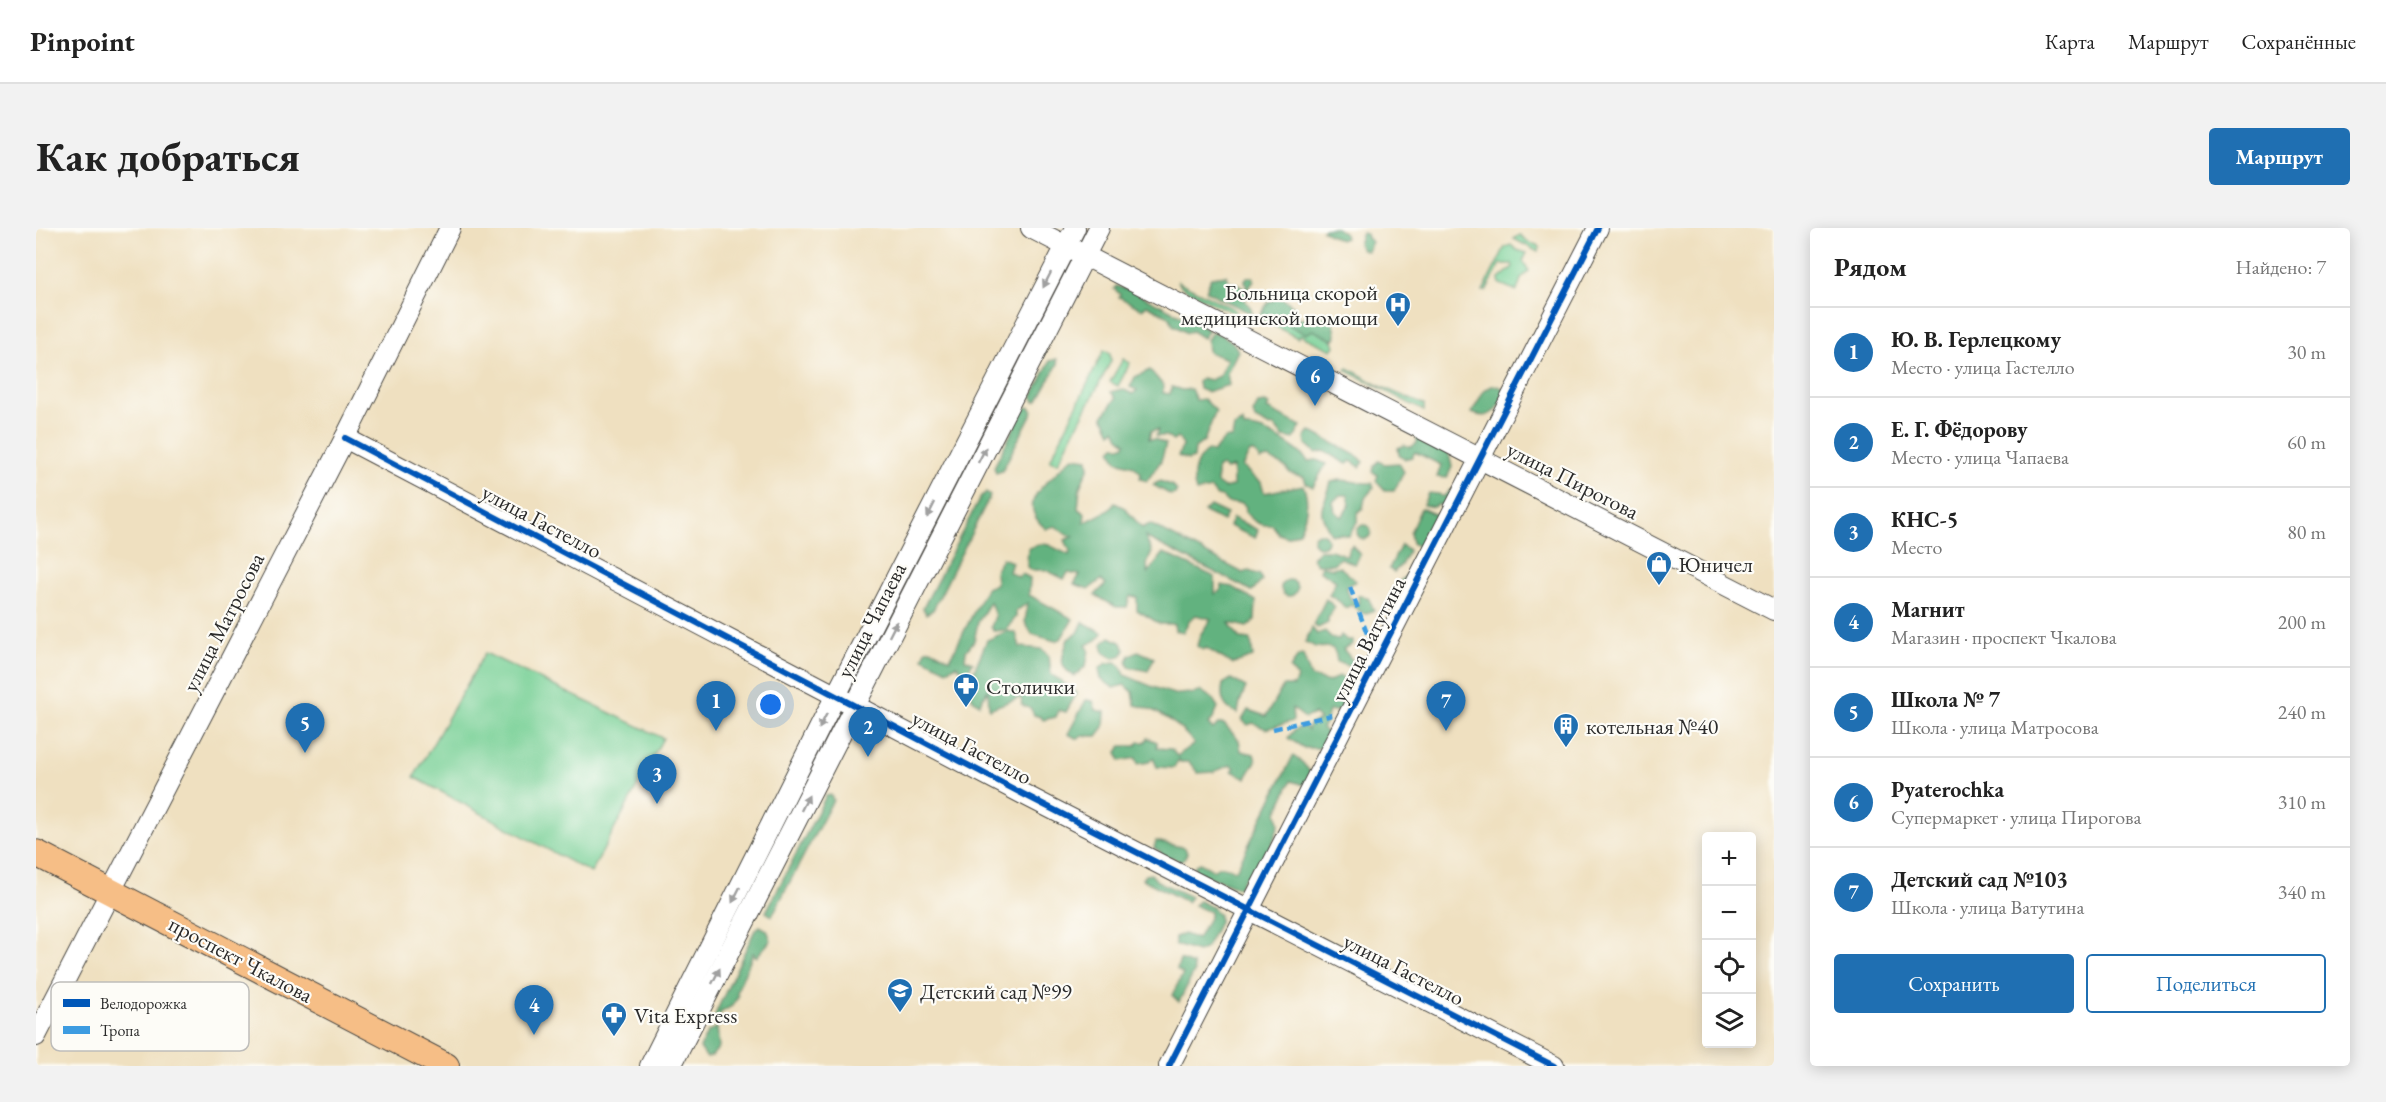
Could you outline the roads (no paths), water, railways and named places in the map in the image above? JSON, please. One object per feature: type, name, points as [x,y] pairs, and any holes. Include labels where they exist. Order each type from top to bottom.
[{"type":"main road","name":"проспект Чкалова","points":[[36,853],[446,1066]]},
{"type":"street","name":"улица Матросова","points":[[64,982],[345,438],[450,228]]},
{"type":"street","name":"улица Пирогова","points":[[1031,228],[1774,610]]},
{"type":"street","points":[[650,1066],[1075,228]]},
{"type":"street","name":"улица Чапаева","points":[[671,1066],[1099,228]]},
{"type":"street","name":"улица Ватутина","points":[[1169,1066],[1598,228]]},
{"type":"street","name":"улица Гастелло","points":[[345,438],[854,706],[1554,1066]]},
{"type":"street","name":"улица Матросова","points":[[36,1036],[51,1007]]},
{"type":"place","name":"Больница скорой медицинской помощи","points":[[1398,328]]},
{"type":"place","name":"Pyaterochka","points":[[1315,406]]},
{"type":"place","name":"Юничел","points":[[1659,587]]},
{"type":"place","name":"Столички","points":[[966,709]]},
{"type":"place","name":"Ю. В. Герлецкому","points":[[716,731]]},
{"type":"place","name":"Детский сад №103","points":[[1446,731]]},
{"type":"place","name":"котельная №40","points":[[1566,749]]},
{"type":"place","name":"Школа № 7","points":[[305,753]]},
{"type":"place","name":"Е. Г. Фёдорову","points":[[868,757]]},
{"type":"place","name":"КНС-5","points":[[657,804]]},
{"type":"place","name":"Детский сад №99","points":[[900,1014]]},
{"type":"place","name":"Магнит","points":[[534,1035]]},
{"type":"place","name":"Vita Express","points":[[614,1038]]}]
